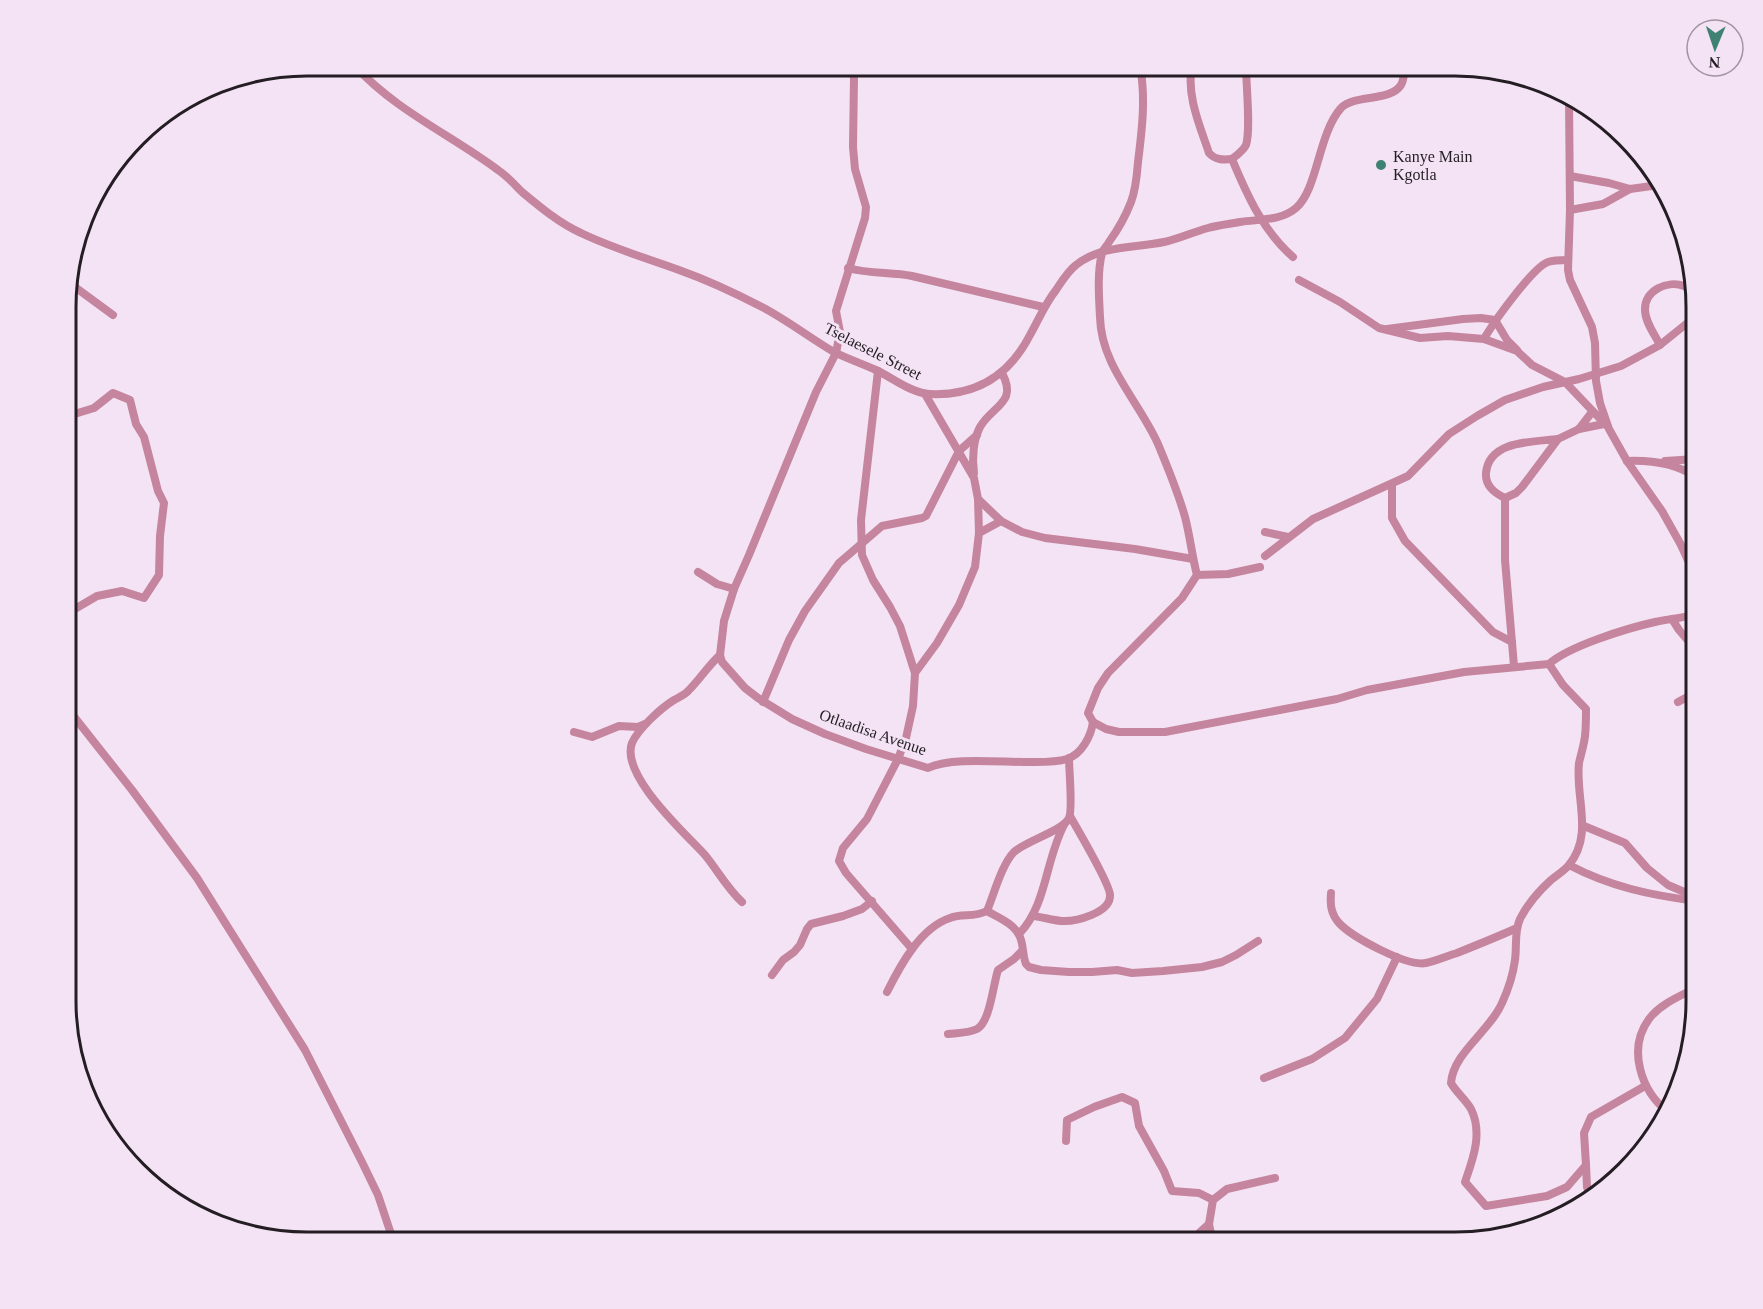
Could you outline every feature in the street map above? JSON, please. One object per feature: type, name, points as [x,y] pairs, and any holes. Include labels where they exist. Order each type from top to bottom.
[{"type":"street","name":"Tselaesele Street","points":[[366,76],[401,105],[500,171],[544,210],[578,232],[741,295],[836,353],[925,394],[956,393],[984,384],[1002,373],[1017,357],[1043,307],[1072,268],[1102,251],[1165,242],[1208,228],[1261,218],[1278,218],[1293,211],[1304,200],[1330,125],[1342,106],[1396,90],[1403,83],[1404,76]]},
{"type":"street","points":[[742,902],[731,892],[712,863],[670,818],[646,788],[634,769],[630,753],[632,743],[648,723],[673,700],[688,691],[708,665],[720,656],[724,621],[734,589],[816,392],[836,353],[840,332],[836,311],[865,218],[866,207],[855,169],[854,76]]},
{"type":"street","points":[[1141,76],[1144,96],[1135,192],[1111,240],[1102,251],[1099,278],[1102,338],[1116,372],[1157,442],[1184,516],[1197,575],[1182,598],[1108,674],[1098,688],[1088,713],[1093,722],[1106,729],[1119,732],[1165,732],[1329,701],[1367,690],[1464,672],[1549,664],[1558,656],[1594,641],[1641,625],[1686,617]]},
{"type":"street","points":[[1192,76],[1194,107],[1209,153],[1220,159],[1232,159],[1245,146],[1247,134],[1246,76]]},
{"type":"street","points":[[1569,106],[1568,270],[1570,280],[1592,327],[1600,403],[1607,427],[1627,461],[1662,511],[1686,556]]},
{"type":"street","points":[[1232,159],[1245,190],[1261,218],[1274,238],[1293,257]]},
{"type":"street","points":[[1570,176],[1630,189]]},
{"type":"street","points":[[1570,210],[1603,204],[1630,189],[1652,186]]},
{"type":"street","points":[[1484,339],[1495,320],[1542,266],[1547,262],[1568,260]]},
{"type":"street","points":[[848,268],[912,276],[1043,307]]},
{"type":"street","points":[[1299,280],[1385,330],[1420,338],[1448,336],[1484,339],[1517,351]]},
{"type":"street","points":[[1660,345],[1649,324],[1645,311],[1646,302],[1651,293],[1662,286],[1672,284],[1686,288]]},
{"type":"street","points":[[77,289],[112,315]]},
{"type":"street","points":[[1385,330],[1447,321],[1481,318],[1495,320]]},
{"type":"street","points":[[1495,320],[1517,351],[1532,365],[1565,382],[1607,427]]},
{"type":"street","points":[[1447,321],[1448,336]]},
{"type":"street","points":[[1265,556],[1302,526],[1324,513],[1408,476],[1449,435],[1505,400],[1621,366],[1660,345],[1686,324]]},
{"type":"street","points":[[878,371],[861,520],[862,555],[873,580],[900,626],[915,673],[913,706],[906,738],[898,759],[867,819],[847,842],[839,861],[912,949]]},
{"type":"street","points":[[915,673],[937,643],[959,604],[975,567],[979,532],[978,499],[973,465],[975,442],[980,428],[1002,404],[1008,393],[1008,383],[1002,373]]},
{"type":"street","points":[[76,414],[94,408],[113,393],[130,400],[135,424],[144,437],[158,490],[164,503],[159,575],[144,598],[122,591],[97,596],[76,608]]},
{"type":"street","points":[[925,394],[974,478]]},
{"type":"street","points":[[1579,429],[1592,412]]},
{"type":"street","points":[[1505,498],[1494,492],[1486,482],[1490,459],[1495,453],[1506,447],[1558,439],[1579,429],[1607,427]]},
{"type":"street","points":[[763,702],[789,639],[805,611],[839,563],[882,526],[926,516],[959,451],[977,435]]},
{"type":"street","points":[[1505,498],[1522,488],[1558,439]]},
{"type":"street","points":[[1627,461],[1686,460]]},
{"type":"street","points":[[1659,462],[1673,465],[1686,472]]},
{"type":"street","points":[[1392,484],[1392,518],[1405,541],[1493,632],[1512,642]]},
{"type":"street","points":[[1505,498],[1504,560],[1514,666]]},
{"type":"street","points":[[978,499],[1001,521],[1022,532],[1045,538],[1193,559]]},
{"type":"street","points":[[979,532],[1001,521]]},
{"type":"street","points":[[1265,532],[1288,537]]},
{"type":"street","points":[[1197,575],[1228,574],[1260,567]]},
{"type":"street","points":[[698,572],[717,584],[734,589]]},
{"type":"street","points":[[1672,619],[1686,638]]},
{"type":"street","name":"Otlaadisa Avenue","points":[[720,656],[722,662],[745,688],[792,719],[825,734],[928,768],[937,763],[1053,762],[1069,758]]},
{"type":"street","points":[[1549,664],[1563,685],[1586,709],[1585,735],[1579,764],[1584,826],[1578,848],[1569,865],[1552,879],[1521,917],[1517,928],[1513,970],[1501,1005],[1489,1025],[1463,1055],[1451,1074],[1451,1083],[1471,1109],[1477,1131],[1476,1153],[1465,1182],[1486,1206],[1547,1196],[1567,1187],[1586,1165]]},
{"type":"street","points":[[1678,702],[1686,698]]},
{"type":"street","points":[[76,719],[197,878],[305,1050],[378,1196],[389,1232]]},
{"type":"street","points":[[1033,916],[1060,921],[1080,919],[1101,910],[1109,900],[1107,883],[1070,816],[1069,758],[1079,751],[1087,740],[1092,731],[1093,722]]},
{"type":"street","points":[[574,732],[592,737],[619,726],[638,727],[648,723]]},
{"type":"street","points":[[1019,934],[1033,916],[1039,903],[1056,841],[1070,816]]},
{"type":"street","points":[[887,992],[904,959],[937,924],[949,918],[979,915],[987,911],[1003,870],[1014,852],[1032,839],[1064,825]]},
{"type":"street","points":[[1584,826],[1625,843],[1647,868],[1668,885],[1686,894]]},
{"type":"street","points":[[1569,865],[1587,874],[1646,894],[1686,898]]},
{"type":"street","points":[[1331,893],[1330,905],[1339,923],[1349,931],[1397,957],[1414,962],[1426,963],[1517,928]]},
{"type":"street","points":[[772,975],[783,960],[795,952],[812,924],[862,909],[872,901]]},
{"type":"street","points":[[987,911],[1005,921],[1019,934],[1026,964],[1041,970],[1092,972],[1117,970],[1132,974],[1202,967],[1236,956],[1258,941]]},
{"type":"street","points":[[948,1034],[976,1029],[983,1023],[990,1005],[998,970],[1022,951]]},
{"type":"street","points":[[1264,1078],[1312,1059],[1345,1038],[1377,999],[1397,957]]},
{"type":"street","points":[[1661,1107],[1645,1086],[1639,1060],[1639,1042],[1650,1018],[1661,1007],[1686,993]]},
{"type":"street","points":[[1588,1191],[1584,1133],[1591,1117],[1645,1086]]},
{"type":"street","points":[[1066,1141],[1067,1120],[1122,1097],[1135,1103],[1139,1126],[1164,1171],[1172,1191],[1199,1193],[1214,1200]]},
{"type":"street","points":[[1211,1232],[1209,1224],[1214,1200],[1227,1189],[1275,1178]]},
{"type":"street","points":[[1200,1232],[1209,1224]]},
{"type":"place","name":"Kanye Main Kgotla","points":[[1381,165]]}]
